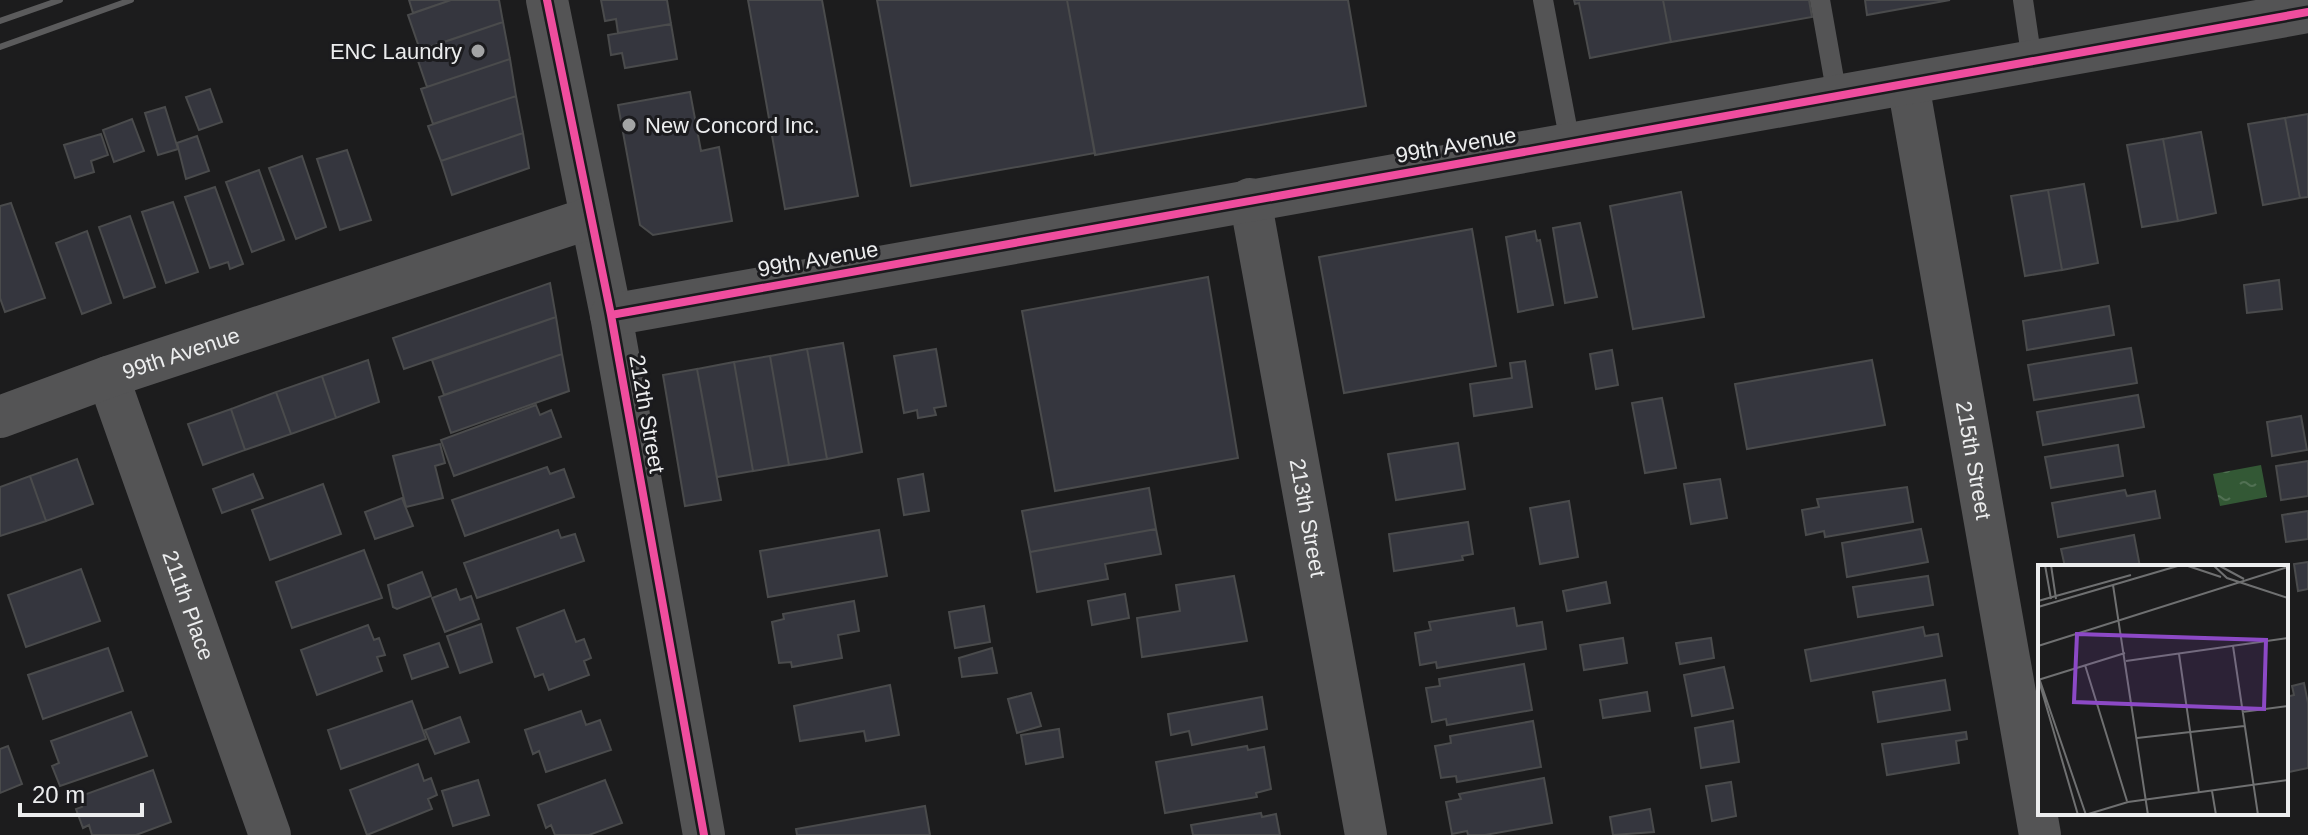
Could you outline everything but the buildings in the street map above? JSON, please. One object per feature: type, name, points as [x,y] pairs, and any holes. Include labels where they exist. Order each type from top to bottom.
[{"type":"street","name":"212th Street","points":[[547,0],[611,315],[704,835]]},
{"type":"street","name":"99th Avenue","points":[[611,315],[2308,12]]},
{"type":"street","name":"215th Street","points":[[1908,84],[2040,835]]},
{"type":"street","name":"213th Street","points":[[1250,199],[1366,835]]},
{"type":"street","name":"99th Avenue","points":[[0,417],[108,377],[590,218]]},
{"type":"street","name":"211th Place","points":[[108,377],[270,835]]},
{"type":"lane","points":[[1543,0],[1570,143]]},
{"type":"lane","points":[[1820,0],[1837,96]]},
{"type":"lane","points":[[2023,0],[2032,61]]},
{"type":"water","points":[[2261,465],[2267,497],[2220,506],[2213,474]]},
{"type":"railway","points":[[0,21],[60,0]]},
{"type":"railway","points":[[0,47],[131,0]]},
{"type":"cycle path","points":[[547,0],[611,315],[704,835]]},
{"type":"cycle path","points":[[611,315],[2308,12]]},
{"type":"place","name":"ENC Laundry","points":[[478,51]]},
{"type":"place","name":"New Concord Inc.","points":[[629,125]]}]
